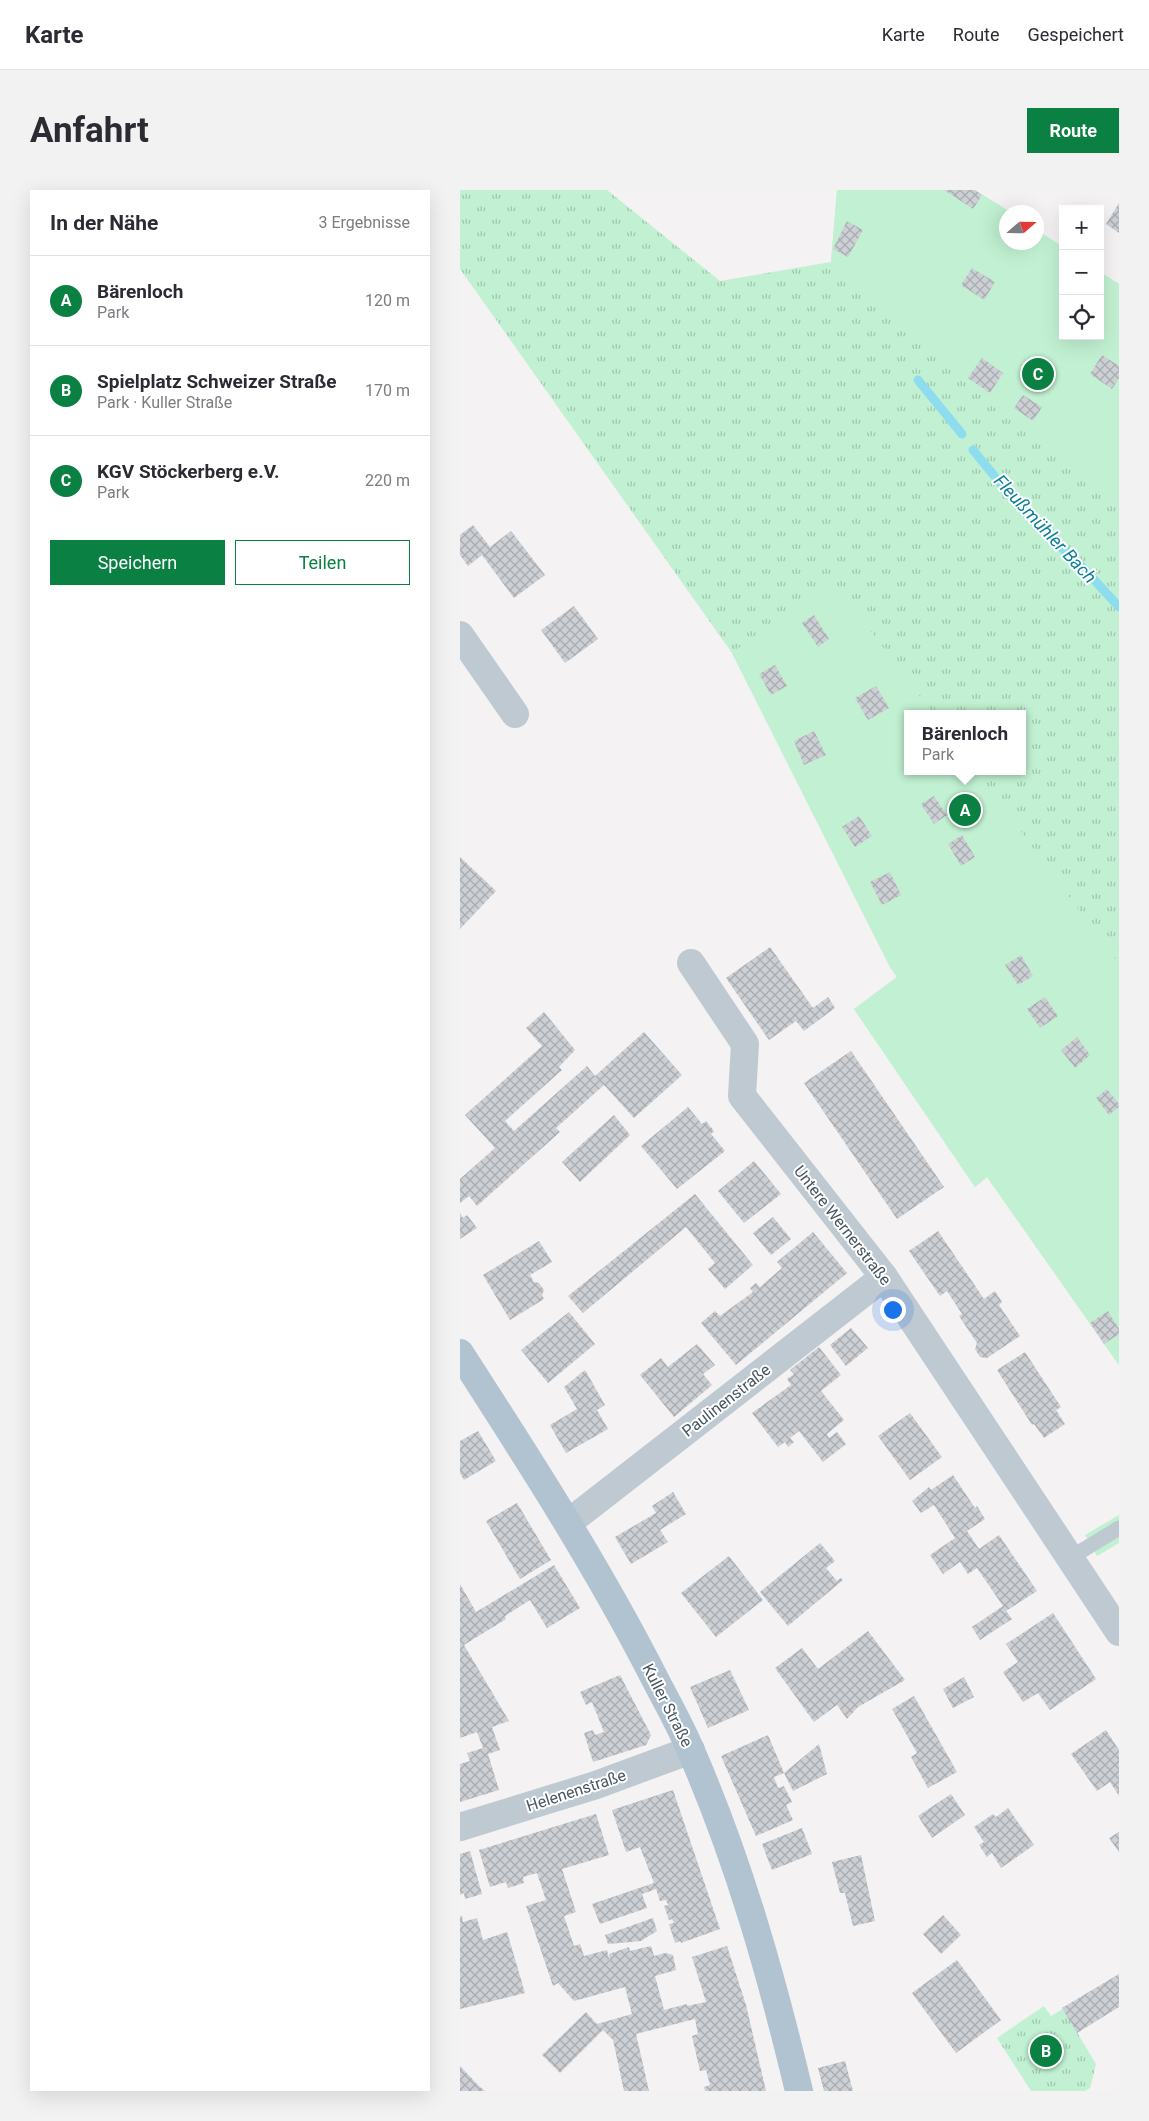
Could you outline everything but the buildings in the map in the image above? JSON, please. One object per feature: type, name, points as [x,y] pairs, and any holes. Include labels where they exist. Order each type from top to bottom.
[{"type":"main road","name":"Kuller Straße","points":[[460,1353],[568,1523],[629,1627],[691,1750],[744,1887],[776,1992],[799,2091]]},
{"type":"street","points":[[460,635],[515,714]]},
{"type":"street","name":"Untere Wernerstraße","points":[[691,963],[745,1044],[742,1096],[884,1276],[1119,1632]]},
{"type":"street","name":"Paulinenstraße","points":[[568,1523],[884,1276]]},
{"type":"street","name":"Helenenstraße","points":[[460,1826],[596,1785],[691,1750]]},
{"type":"lane","points":[[1070,1558],[1119,1528]]},
{"type":"green space","points":[[460,190],[607,190],[720,281],[831,262],[837,190],[975,190],[999,205],[999,250],[1044,250],[1044,235],[1059,244],[1059,340],[1104,340],[1104,275],[1119,284],[1119,1365],[987,1177],[975,1187],[854,1009],[897,977],[890,967],[732,653],[460,269]]},
{"type":"green space","points":[[837,190],[975,190],[999,205],[999,250],[1044,250],[1044,235],[1059,244],[1059,340],[1104,340],[1104,275],[1119,284],[1119,496],[1001,412],[831,262]]},
{"type":"green space","points":[[831,578],[930,710],[904,710],[904,775],[979,775],[1119,964],[1119,1365],[987,1177],[975,1187],[854,1009],[897,977],[890,967],[732,653]]},
{"type":"green space","points":[[1119,1515],[1119,1543],[1097,1556],[1085,1535]]},
{"type":"green space","points":[[1044,2006],[1051,2016],[1063,2009],[1096,2064],[1090,2088],[1085,2091],[1031,2091],[997,2038]]},
{"type":"waterway","name":"Fleußmühler Bach","points":[[918,380],[962,434]]},
{"type":"waterway","name":"Fleußmühler Bach","points":[[973,450],[1024,512],[1087,572],[1119,607]]},
{"type":"place","name":"KGV Stöckerberg e.V.","points":[[1038,374]]},
{"type":"place","name":"Bärenloch","points":[[965,810]]},
{"type":"place","name":"Spielplatz Schweizer Straße","points":[[1046,2051]]}]
